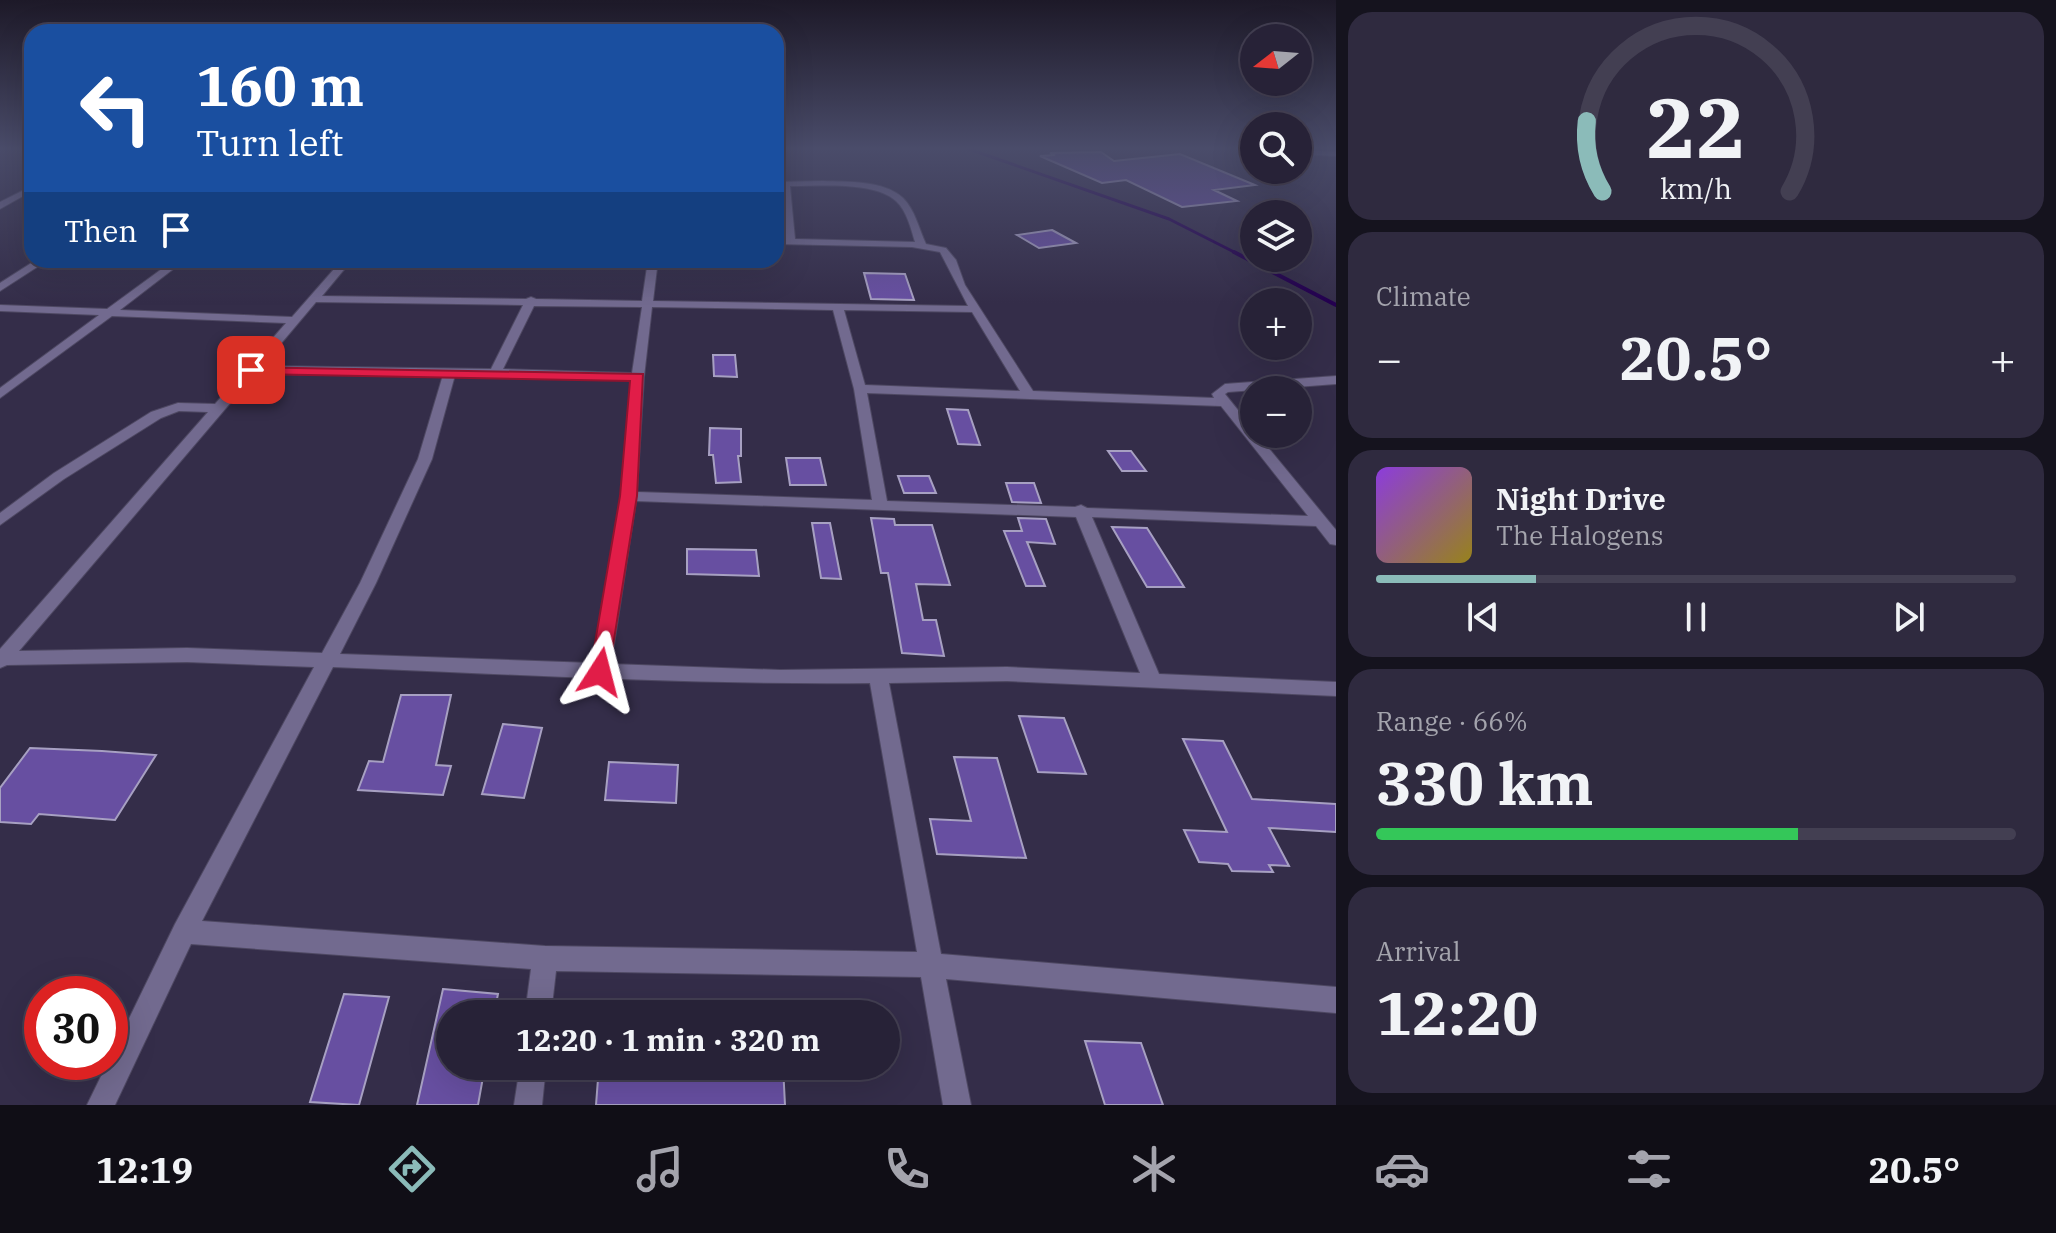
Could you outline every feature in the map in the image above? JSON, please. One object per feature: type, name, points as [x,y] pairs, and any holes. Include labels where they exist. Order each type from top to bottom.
[{"type":"street","points":[[900,200],[921,244]]},
{"type":"street","points":[[784,201],[791,241]]},
{"type":"street","points":[[784,241],[921,244],[947,253],[975,309],[1029,395]]},
{"type":"street","points":[[0,288],[31,268]]},
{"type":"street","points":[[0,394],[170,268]]},
{"type":"street","points":[[1,659],[340,268]]},
{"type":"street","points":[[600,672],[629,496],[645,302],[651,268]]},
{"type":"street","points":[[314,299],[975,309]]},
{"type":"street","points":[[495,372],[531,300]]},
{"type":"street","points":[[837,305],[860,389],[880,502]]},
{"type":"street","points":[[0,308],[294,320]]},
{"type":"street","points":[[251,370],[450,371],[638,377]]},
{"type":"street","points":[[101,1105],[184,932],[368,583],[425,459],[450,371]]},
{"type":"street","points":[[1336,380],[1225,388],[1218,394],[1336,540]]},
{"type":"street","points":[[860,389],[1223,402]]},
{"type":"street","points":[[0,520],[59,476],[156,415],[178,407],[218,408]]},
{"type":"street","points":[[629,496],[880,502],[1320,521]]},
{"type":"street","points":[[1081,510],[1151,678]]},
{"type":"street","points":[[1,659],[187,655],[600,672],[878,676],[1007,674],[1151,678],[1336,689]]},
{"type":"street","points":[[878,676],[957,1105]]},
{"type":"street","points":[[184,932],[545,958],[930,965],[1336,1000]]},
{"type":"street","points":[[540,1000],[545,958]]},
{"type":"street","points":[[528,1105],[531,1080]]},
{"type":"building","points":[[1167,200],[1234,200],[1237,201],[1182,207]]},
{"type":"building","points":[[1052,230],[1076,243],[1039,248],[1017,235]]},
{"type":"building","points":[[864,273],[905,274],[914,300],[871,299]]},
{"type":"building","points":[[713,355],[735,355],[737,377],[714,376]]},
{"type":"building","points":[[947,409],[968,410],[980,445],[958,444]]},
{"type":"building","points":[[710,428],[741,429],[741,456],[738,456],[741,482],[716,483],[713,455],[709,455]]},
{"type":"building","points":[[1108,451],[1131,451],[1146,471],[1122,471]]},
{"type":"building","points":[[786,458],[820,458],[826,485],[790,485]]},
{"type":"building","points":[[898,476],[929,476],[936,493],[904,493]]},
{"type":"building","points":[[1006,483],[1034,483],[1041,503],[1012,502]]},
{"type":"building","points":[[871,518],[894,519],[895,525],[932,525],[950,585],[916,584],[923,620],[936,620],[944,656],[902,653],[888,573],[881,573]]},
{"type":"building","points":[[1018,518],[1046,519],[1055,544],[1027,542],[1045,586],[1026,586],[1004,531],[1022,531]]},
{"type":"building","points":[[812,523],[830,523],[841,579],[821,578]]},
{"type":"building","points":[[1112,527],[1147,528],[1184,587],[1147,587]]},
{"type":"building","points":[[687,549],[756,550],[759,576],[687,574]]},
{"type":"building","points":[[401,695],[451,695],[436,765],[451,766],[443,795],[358,790],[369,761],[383,762]]},
{"type":"building","points":[[1019,716],[1064,718],[1086,774],[1038,772]]},
{"type":"building","points":[[503,724],[542,728],[524,798],[482,794]]},
{"type":"building","points":[[1183,739],[1223,741],[1252,799],[1336,804],[1336,832],[1269,828],[1289,866],[1269,865],[1273,872],[1232,871],[1228,864],[1199,862],[1184,830],[1227,832]]},
{"type":"building","points":[[30,748],[156,755],[115,820],[39,814],[31,824],[0,822],[0,788]]},
{"type":"building","points":[[954,757],[997,758],[1026,858],[937,854],[930,819],[971,821]]},
{"type":"building","points":[[609,762],[678,765],[676,803],[605,800]]},
{"type":"building","points":[[443,989],[498,994],[497,1000],[441,1000]]},
{"type":"building","points":[[344,994],[389,997],[359,1105],[310,1102]]},
{"type":"building","points":[[436,1020],[436,1080],[482,1080],[478,1105],[417,1105]]},
{"type":"building","points":[[1085,1041],[1141,1043],[1163,1105],[1105,1105]]},
{"type":"building","points":[[598,1080],[784,1080],[785,1105],[596,1105]]},
{"type":"waterway","points":[[1113,200],[1169,219],[1238,254]]},
{"type":"waterway","points":[[1234,252],[1336,305]]},
{"type":"route","points":[[251,370],[450,371],[638,377],[629,496],[600,672]]}]
